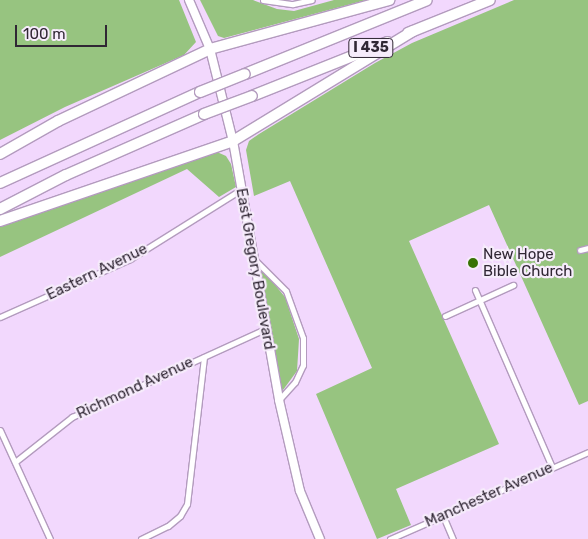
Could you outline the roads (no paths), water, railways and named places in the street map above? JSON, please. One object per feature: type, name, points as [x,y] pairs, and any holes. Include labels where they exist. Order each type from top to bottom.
[{"type":"highway","points":[[0,154],[58,120],[210,49],[389,0]]},
{"type":"highway","name":"I 435","points":[[0,183],[200,92],[427,0]]},
{"type":"highway","name":"I 435","points":[[0,208],[66,175],[204,114],[490,0]]},
{"type":"highway","points":[[0,221],[233,141],[413,32]]},
{"type":"main road","name":"East Gregory Boulevard","points":[[189,0],[210,49],[233,141],[279,400],[300,492],[320,539]]},
{"type":"street","points":[[263,0],[293,4],[312,0]]},
{"type":"street","name":"Eastern Avenue","points":[[0,317],[130,259],[242,189]]},
{"type":"street","points":[[580,250],[588,248]]},
{"type":"street","points":[[254,259],[286,291],[303,338],[303,365],[295,382],[279,400]]},
{"type":"street","points":[[445,316],[514,285]]},
{"type":"street","points":[[475,290],[552,467]]},
{"type":"street","name":"Richmond Avenue","points":[[15,462],[72,417],[265,329]]},
{"type":"street","points":[[140,539],[168,526],[180,516],[187,504],[204,357]]},
{"type":"street","points":[[0,430],[50,539]]},
{"type":"street","name":"Manchester Avenue","points":[[390,539],[588,452]]},
{"type":"street","points":[[443,516],[453,539]]},
{"type":"place","name":"New Hope Bible Church","points":[[473,263]]}]
